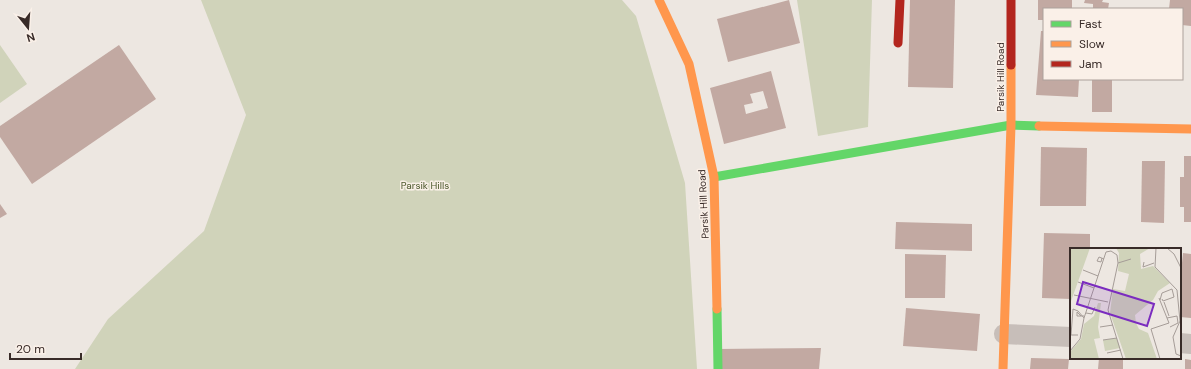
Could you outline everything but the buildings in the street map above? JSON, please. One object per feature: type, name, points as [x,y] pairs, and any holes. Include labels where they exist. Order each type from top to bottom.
[{"type":"street","name":"Parsik Hill Road","points":[[659,0],[689,64],[714,177],[718,369]]},
{"type":"street","points":[[898,42],[900,0]]},
{"type":"street","name":"Parsik Hill Road","points":[[1003,369],[1011,125],[1011,0]]},
{"type":"street","points":[[714,177],[1011,125],[1191,129]]},
{"type":"street","points":[[1004,334],[1070,337]]},
{"type":"street","points":[[1181,343],[1191,344]]},
{"type":"green space","name":"Parsik Hills","points":[[201,0],[622,0],[636,16],[685,183],[697,369],[75,369],[108,319],[204,231],[246,115]]},
{"type":"green space","points":[[797,0],[872,0],[868,127],[818,136]]},
{"type":"green space","points":[[0,45],[27,84],[0,103]]},
{"type":"traffic: fast","points":[[714,177],[1011,125],[1039,126]]},
{"type":"traffic: fast","points":[[717,309],[718,369]]},
{"type":"traffic: slow","points":[[659,0],[689,64],[714,177],[717,309]]},
{"type":"traffic: slow","points":[[1003,369],[1011,125],[1011,65]]},
{"type":"traffic: slow","points":[[1039,126],[1191,129]]},
{"type":"traffic: jam","points":[[898,43],[900,0]]},
{"type":"traffic: jam","points":[[1011,0],[1011,65]]}]
